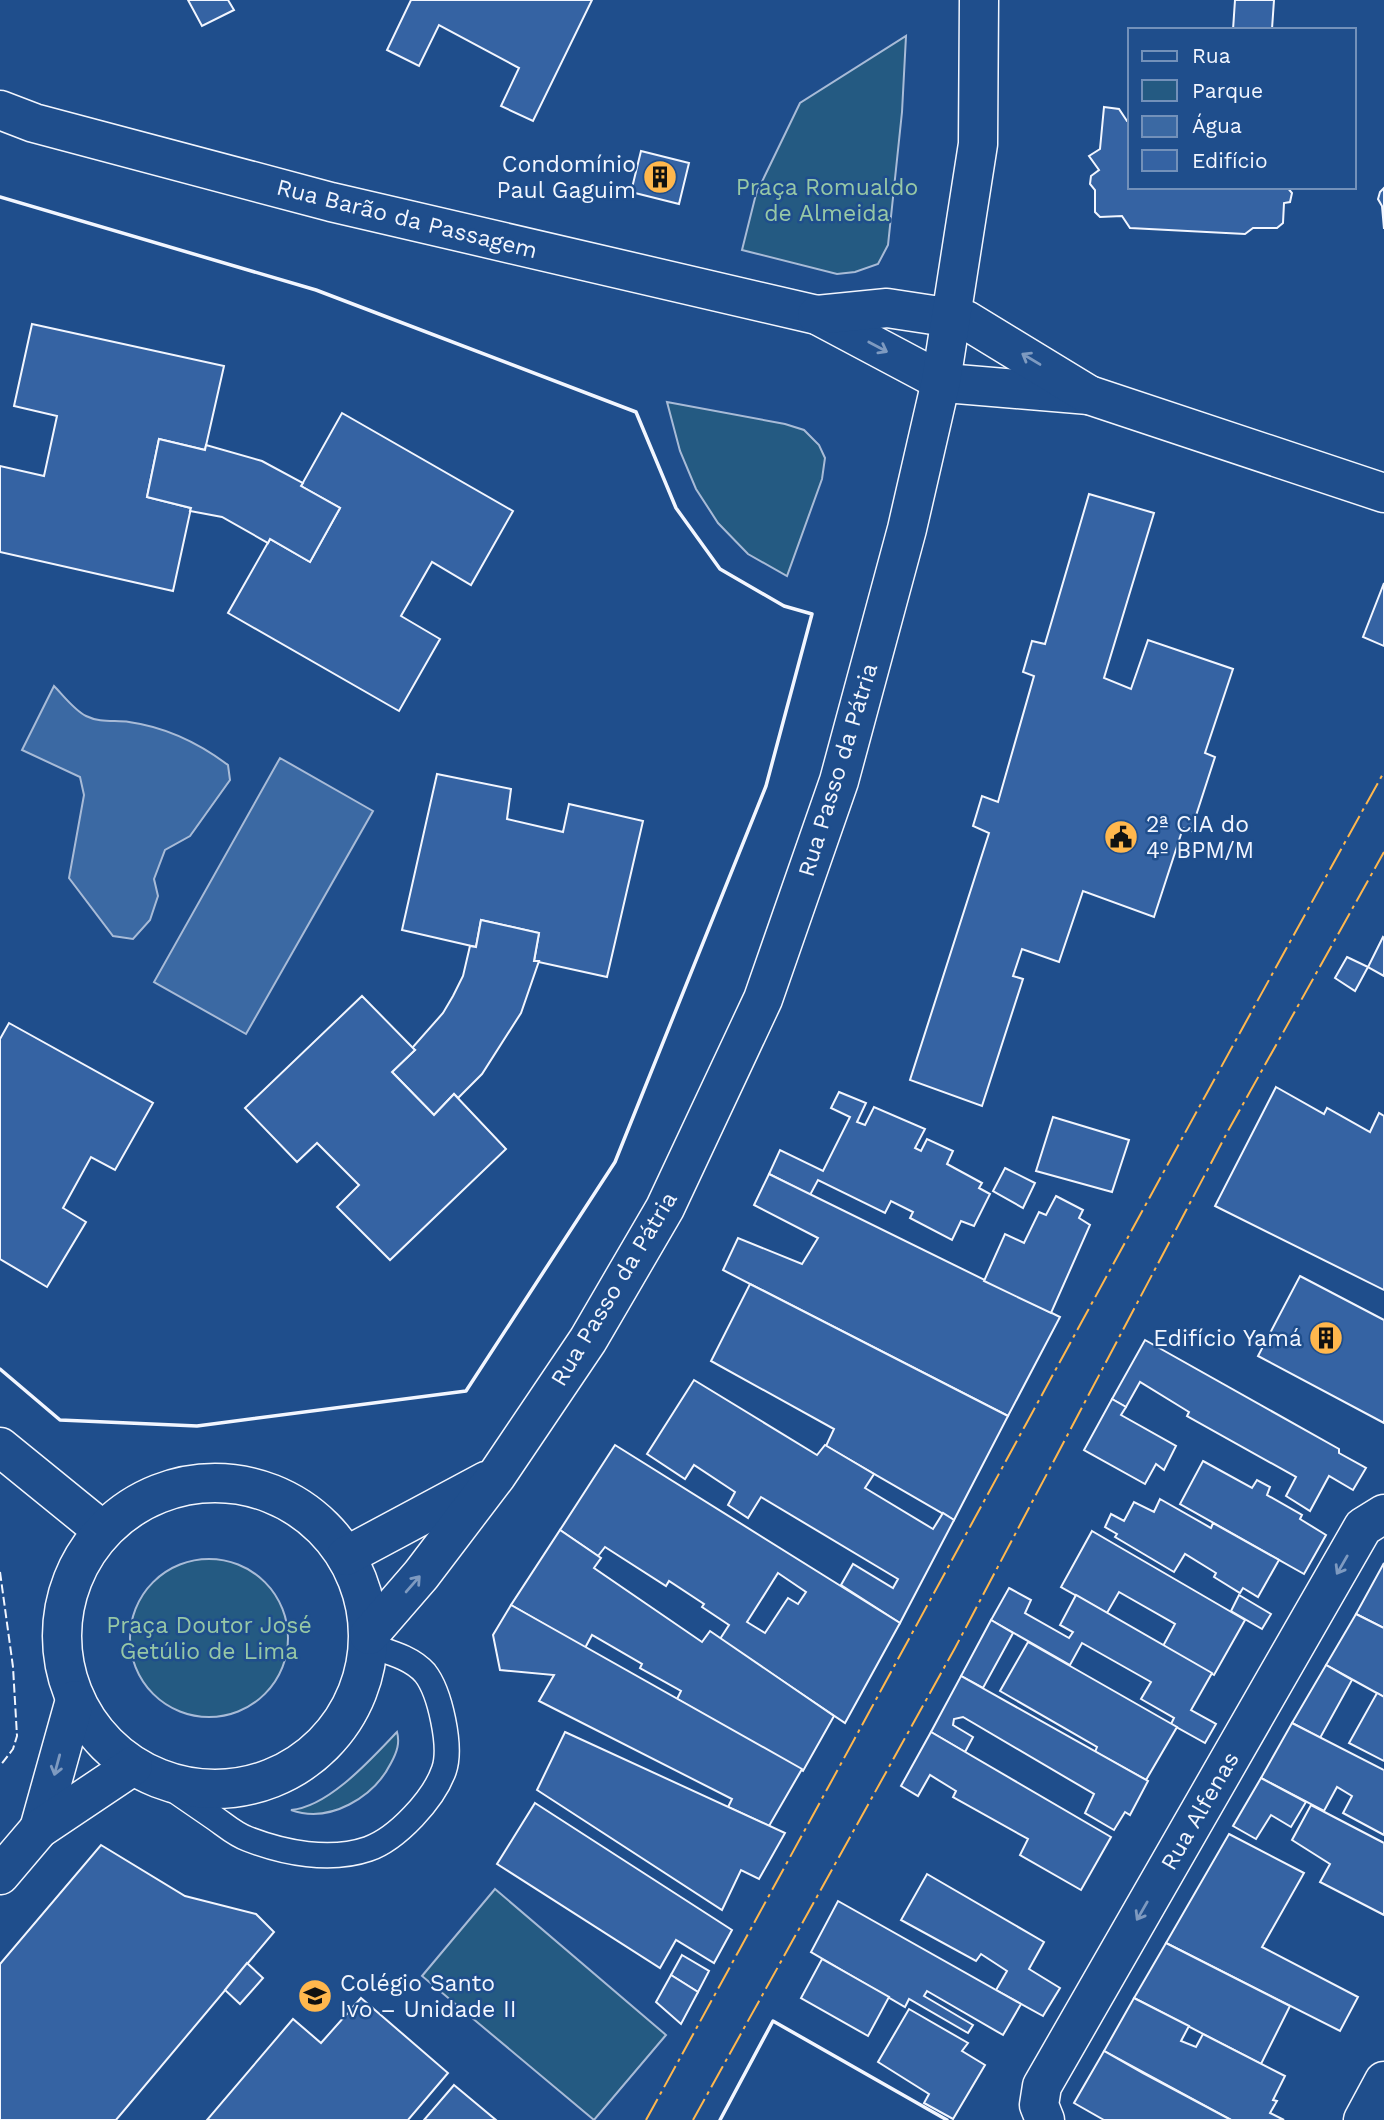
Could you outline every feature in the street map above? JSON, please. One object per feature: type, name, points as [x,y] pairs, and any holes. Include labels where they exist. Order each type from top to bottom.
[{"type":"street","name":"Rua Passo da Pátria","points":[[368,1640],[497,1475],[588,1340],[665,1208],[763,999],[839,781],[907,529],[941,381],[978,144],[979,0]]},
{"type":"street","name":"Rua Barão da Passagem","points":[[0,110],[34,123],[331,202],[817,315],[941,381],[1089,395]]},
{"type":"street","name":"Rua Barão da Passagem","points":[[817,315],[887,308],[966,320],[1089,395],[1384,493]]},
{"type":"street","points":[[0,1447],[102,1530]]},
{"type":"street","name":"Rua Passo da Pátria","points":[[346,1556],[497,1475]]},
{"type":"street","points":[[230,1483],[277,1494],[316,1520],[346,1556],[363,1595],[368,1640],[360,1685],[342,1723],[313,1754],[278,1776],[237,1788],[195,1788],[144,1771],[99,1737],[75,1700],[62,1656],[63,1610],[76,1567],[102,1530],[139,1501],[183,1484],[230,1483]]},
{"type":"street","name":"Rua Alfenas","points":[[1045,2120],[1039,2105],[1042,2086],[1363,1527],[1384,1514]]},
{"type":"street","points":[[39,1829],[75,1700]]},
{"type":"street","points":[[0,1875],[39,1829],[144,1771]]},
{"type":"street","points":[[1363,2120],[1384,2081]]},
{"type":"lane","points":[[144,1771],[244,1838],[290,1852],[345,1854],[370,1849],[397,1831],[421,1809],[444,1770],[446,1745],[439,1702],[425,1673],[403,1657],[368,1640]]},
{"type":"green space","name":"Praça Romualdo de Almeida","points":[[906,36],[902,112],[888,245],[878,264],[855,272],[837,274],[742,250],[756,194],[800,103]]},
{"type":"green space","points":[[667,402],[785,424],[804,430],[819,445],[825,458],[822,479],[787,576],[748,554],[718,523],[696,489],[680,451]]},
{"type":"green space","name":"Praça Doutor José Getúlio de Lima","points":[[209,1559],[239,1565],[265,1582],[282,1608],[288,1638],[282,1668],[265,1694],[239,1711],[209,1717],[179,1711],[153,1694],[136,1668],[130,1638],[136,1608],[153,1582],[179,1565]]},
{"type":"green space","points":[[397,1732],[397,1748],[391,1763],[374,1787],[362,1797],[335,1810],[321,1813],[291,1810],[305,1807],[335,1791]]},
{"type":"green space","points":[[495,1889],[666,2035],[594,2120],[422,1976]]},
{"type":"water","points":[[54,686],[86,716],[142,724],[169,732],[194,743],[228,765],[230,780],[190,836],[165,850],[154,879],[158,896],[150,920],[133,939],[113,936],[69,878],[84,795],[80,777],[22,750]]},
{"type":"water","points":[[280,758],[373,811],[246,1034],[154,982]]},
{"type":"building","points":[[188,0],[228,0],[234,10],[202,26]]},
{"type":"building","points":[[411,0],[592,0],[533,121],[501,106],[519,68],[439,25],[419,66],[387,50]]},
{"type":"building","points":[[1235,0],[1274,0],[1272,28],[1233,28]]},
{"type":"building","points":[[1104,107],[1119,109],[1128,121],[1128,189],[1289,189],[1292,193],[1290,202],[1284,203],[1283,223],[1277,228],[1253,228],[1245,234],[1130,228],[1122,216],[1100,217],[1095,212],[1095,190],[1090,184],[1091,176],[1099,170],[1089,156],[1100,149]]},
{"type":"building","name":"Condomínio Paul Gaguim","points":[[641,151],[689,163],[679,204],[631,192]]},
{"type":"building","points":[[1384,188],[1384,229],[1382,206],[1378,199]]},
{"type":"building","points":[[32,324],[224,366],[205,450],[159,439],[147,497],[191,508],[173,591],[0,552],[0,466],[44,476],[57,416],[14,406]]},
{"type":"building","points":[[342,413],[513,511],[471,585],[432,562],[401,616],[440,639],[399,711],[228,613],[270,539],[310,562],[340,508],[301,486]]},
{"type":"building","points":[[159,439],[205,450],[206,445],[262,461],[303,483],[301,486],[340,508],[310,562],[270,539],[268,543],[222,517],[190,511],[191,508],[147,497]]},
{"type":"building","points":[[1089,494],[1154,513],[1104,678],[1131,689],[1148,640],[1233,669],[1205,753],[1215,757],[1191,831],[1183,828],[1154,917],[1083,891],[1059,962],[1022,949],[1013,976],[1023,979],[982,1106],[910,1080],[989,833],[973,826],[982,796],[998,802],[1034,676],[1023,672],[1032,641],[1045,644]]},
{"type":"building","points":[[1384,583],[1384,646],[1363,637]]},
{"type":"building","points":[[437,774],[511,789],[507,819],[563,832],[569,804],[643,821],[607,977],[534,961],[539,933],[481,920],[476,947],[402,930]]},
{"type":"building","points":[[481,920],[539,933],[534,961],[539,961],[521,1013],[482,1074],[458,1098],[454,1094],[434,1115],[392,1072],[415,1050],[412,1048],[443,1013],[453,996],[463,976],[470,946],[476,947]]},
{"type":"building","points":[[1384,938],[1384,976],[1368,967]]},
{"type":"building","points":[[1347,957],[1368,967],[1355,991],[1335,978]]},
{"type":"building","points":[[362,996],[415,1050],[392,1072],[434,1115],[454,1094],[506,1149],[390,1260],[337,1207],[359,1185],[317,1143],[297,1162],[245,1108]]},
{"type":"building","points":[[9,1023],[153,1103],[115,1170],[91,1157],[63,1208],[86,1222],[47,1287],[0,1259],[0,1039]]},
{"type":"building","points":[[1276,1087],[1324,1114],[1327,1108],[1370,1132],[1379,1113],[1384,1116],[1384,1290],[1215,1206]]},
{"type":"building","points":[[839,1092],[866,1103],[857,1122],[865,1125],[874,1107],[925,1129],[915,1148],[921,1151],[927,1139],[953,1151],[947,1164],[982,1183],[979,1188],[990,1194],[974,1226],[961,1221],[952,1240],[910,1218],[913,1212],[891,1201],[885,1213],[818,1180],[810,1195],[769,1174],[780,1150],[823,1171],[850,1117],[831,1108]]},
{"type":"building","points":[[1053,1117],[1129,1140],[1112,1192],[1036,1171]]},
{"type":"building","points":[[1005,1168],[1035,1183],[1023,1208],[993,1191]]},
{"type":"building","points":[[769,1174],[1060,1317],[1008,1416],[723,1270],[738,1238],[802,1264],[818,1238],[754,1205]]},
{"type":"building","points":[[1056,1196],[1083,1210],[1079,1218],[1090,1225],[1051,1313],[984,1281],[1005,1234],[1024,1243],[1039,1212],[1046,1215]]},
{"type":"building","name":"Edifício Yamá","points":[[1300,1276],[1384,1320],[1384,1423],[1258,1356]]},
{"type":"building","points":[[750,1284],[1008,1416],[954,1520],[826,1446],[834,1429],[711,1361]]},
{"type":"building","points":[[1145,1340],[1339,1449],[1339,1453],[1366,1468],[1353,1490],[1329,1476],[1310,1511],[1286,1496],[1296,1477],[1187,1416],[1189,1412],[1140,1382],[1126,1407],[1112,1399]]},
{"type":"building","points":[[694,1380],[817,1455],[825,1445],[874,1474],[865,1488],[933,1529],[943,1513],[954,1520],[900,1623],[841,1585],[853,1564],[893,1588],[898,1579],[761,1497],[748,1518],[728,1505],[735,1492],[694,1465],[685,1479],[647,1454]]},
{"type":"building","points":[[1112,1399],[1126,1407],[1121,1415],[1176,1446],[1164,1470],[1156,1464],[1145,1484],[1084,1450]]},
{"type":"building","points":[[615,1445],[900,1623],[845,1723],[720,1639],[729,1625],[702,1607],[704,1604],[669,1581],[666,1586],[605,1547],[598,1556],[560,1530]],"holes":[[[778,1573],[806,1592],[798,1604],[788,1598],[765,1633],[747,1622]]]},
{"type":"building","points":[[1203,1461],[1252,1488],[1257,1480],[1270,1487],[1267,1495],[1302,1515],[1300,1519],[1326,1535],[1304,1574],[1180,1504]]},
{"type":"building","points":[[1160,1499],[1211,1528],[1213,1523],[1279,1560],[1258,1597],[1243,1588],[1240,1593],[1214,1577],[1216,1573],[1185,1554],[1174,1572],[1115,1537],[1117,1534],[1105,1527],[1111,1514],[1124,1521],[1134,1502],[1154,1512]]},
{"type":"building","points":[[560,1530],[601,1558],[594,1568],[702,1642],[710,1631],[834,1716],[803,1771],[677,1699],[681,1691],[640,1668],[642,1664],[592,1635],[585,1648],[511,1605]]},
{"type":"building","points":[[1092,1531],[1245,1620],[1214,1675],[1163,1646],[1175,1624],[1119,1592],[1107,1613],[1061,1587]]},
{"type":"building","points":[[1384,1563],[1384,1628],[1356,1614]]},
{"type":"building","points":[[1009,1588],[1031,1600],[1025,1613],[1069,1638],[1073,1632],[1060,1625],[1076,1595],[1212,1673],[1191,1710],[1216,1724],[1205,1743],[1171,1724],[1174,1718],[1141,1699],[1151,1682],[1082,1643],[1070,1665],[991,1620]]},
{"type":"building","points":[[1239,1595],[1271,1614],[1262,1629],[1231,1611]]},
{"type":"building","points":[[511,1605],[802,1769],[769,1826],[728,1807],[732,1799],[539,1701],[554,1675],[500,1670],[493,1635]]},
{"type":"building","points":[[1356,1614],[1384,1628],[1384,1697],[1326,1665]]},
{"type":"building","points":[[991,1620],[1013,1633],[983,1688],[961,1676]]},
{"type":"building","points":[[1028,1642],[1177,1727],[1146,1780],[1095,1752],[1097,1747],[1000,1691]]},
{"type":"building","points":[[1326,1665],[1352,1680],[1320,1738],[1292,1723]]},
{"type":"building","points":[[961,1676],[1148,1781],[1130,1815],[1125,1812],[1114,1830],[1085,1813],[1094,1794],[963,1717],[954,1719],[953,1725],[973,1737],[965,1752],[931,1732]]},
{"type":"building","points":[[1377,1693],[1384,1697],[1384,1761],[1349,1743]]},
{"type":"building","points":[[1292,1723],[1384,1770],[1384,1835],[1343,1813],[1352,1796],[1337,1787],[1324,1811],[1261,1778]]},
{"type":"building","points":[[565,1732],[785,1833],[759,1879],[741,1870],[722,1910],[537,1790]]},
{"type":"building","points":[[931,1732],[1111,1837],[1081,1890],[1020,1855],[1028,1839],[953,1797],[956,1791],[930,1775],[918,1796],[901,1786]]},
{"type":"building","points":[[1261,1778],[1306,1802],[1291,1827],[1271,1815],[1256,1839],[1233,1826]]},
{"type":"building","points":[[535,1803],[732,1930],[714,1963],[676,1940],[660,1968],[497,1864]]},
{"type":"building","points":[[1311,1805],[1384,1843],[1384,1915],[1320,1882],[1330,1864],[1292,1840]]},
{"type":"building","points":[[1229,1834],[1304,1873],[1262,1947],[1358,1997],[1340,2031],[1166,1943]]},
{"type":"building","points":[[101,1845],[185,1896],[256,1914],[274,1932],[116,2120],[0,2120],[0,1964]]},
{"type":"building","points":[[927,1874],[1044,1942],[1029,1969],[1060,1988],[1043,2016],[996,1990],[1007,1971],[981,1954],[976,1961],[901,1920]]},
{"type":"building","points":[[838,1901],[1021,2004],[1003,2035],[927,1991],[924,1996],[973,2025],[968,2033],[909,1999],[905,2007],[811,1952]]},
{"type":"building","points":[[1166,1943],[1290,2006],[1261,2064],[1134,1998]]},
{"type":"building","points":[[682,1955],[709,1971],[698,1992],[671,1975]]},
{"type":"building","points":[[822,1959],[889,1997],[868,2036],[801,1998]]},
{"type":"building","points":[[247,1963],[263,1978],[240,2004],[225,1990]]},
{"type":"building","points":[[671,1975],[698,1992],[681,2024],[656,2002]]},
{"type":"building","points":[[361,1998],[448,2073],[408,2120],[207,2120],[293,2019],[321,2043]]},
{"type":"building","points":[[1134,1998],[1189,2026],[1181,2041],[1196,2047],[1203,2034],[1285,2076],[1273,2100],[1277,2101],[1270,2113],[1284,2120],[1231,2120],[1104,2051]]},
{"type":"building","points":[[909,2009],[968,2043],[962,2051],[985,2065],[953,2119],[924,2103],[929,2094],[878,2062]]},
{"type":"building","points":[[1104,2051],[1231,2120],[1104,2120],[1074,2103]]},
{"type":"building","points":[[454,2085],[496,2120],[424,2120]]},
{"type":"fence","points":[[0,1572],[13,1667],[17,1736],[13,1749],[0,1766]]},
{"type":"wall","points":[[0,197],[316,290],[636,412],[676,508],[720,569],[784,606],[812,614],[766,786],[615,1162],[466,1391],[197,1426],[60,1420],[0,1369]]},
{"type":"wall","points":[[720,2120],[773,2021],[947,2120]]},
{"type":"power","points":[[646,2120],[1384,772]]},
{"type":"power","points":[[693,2120],[955,1648],[1228,1131],[1384,852]]},
{"type":"place","name":"Condomínio Paul Gaguim","points":[[660,177]]},
{"type":"place","name":"2ª CIA do 4º BPM/M","points":[[1121,837]]},
{"type":"place","name":"Edifício Yamá","points":[[1326,1338]]},
{"type":"place","name":"Colégio Santo Ivo – Unidade II","points":[[315,1996]]}]
